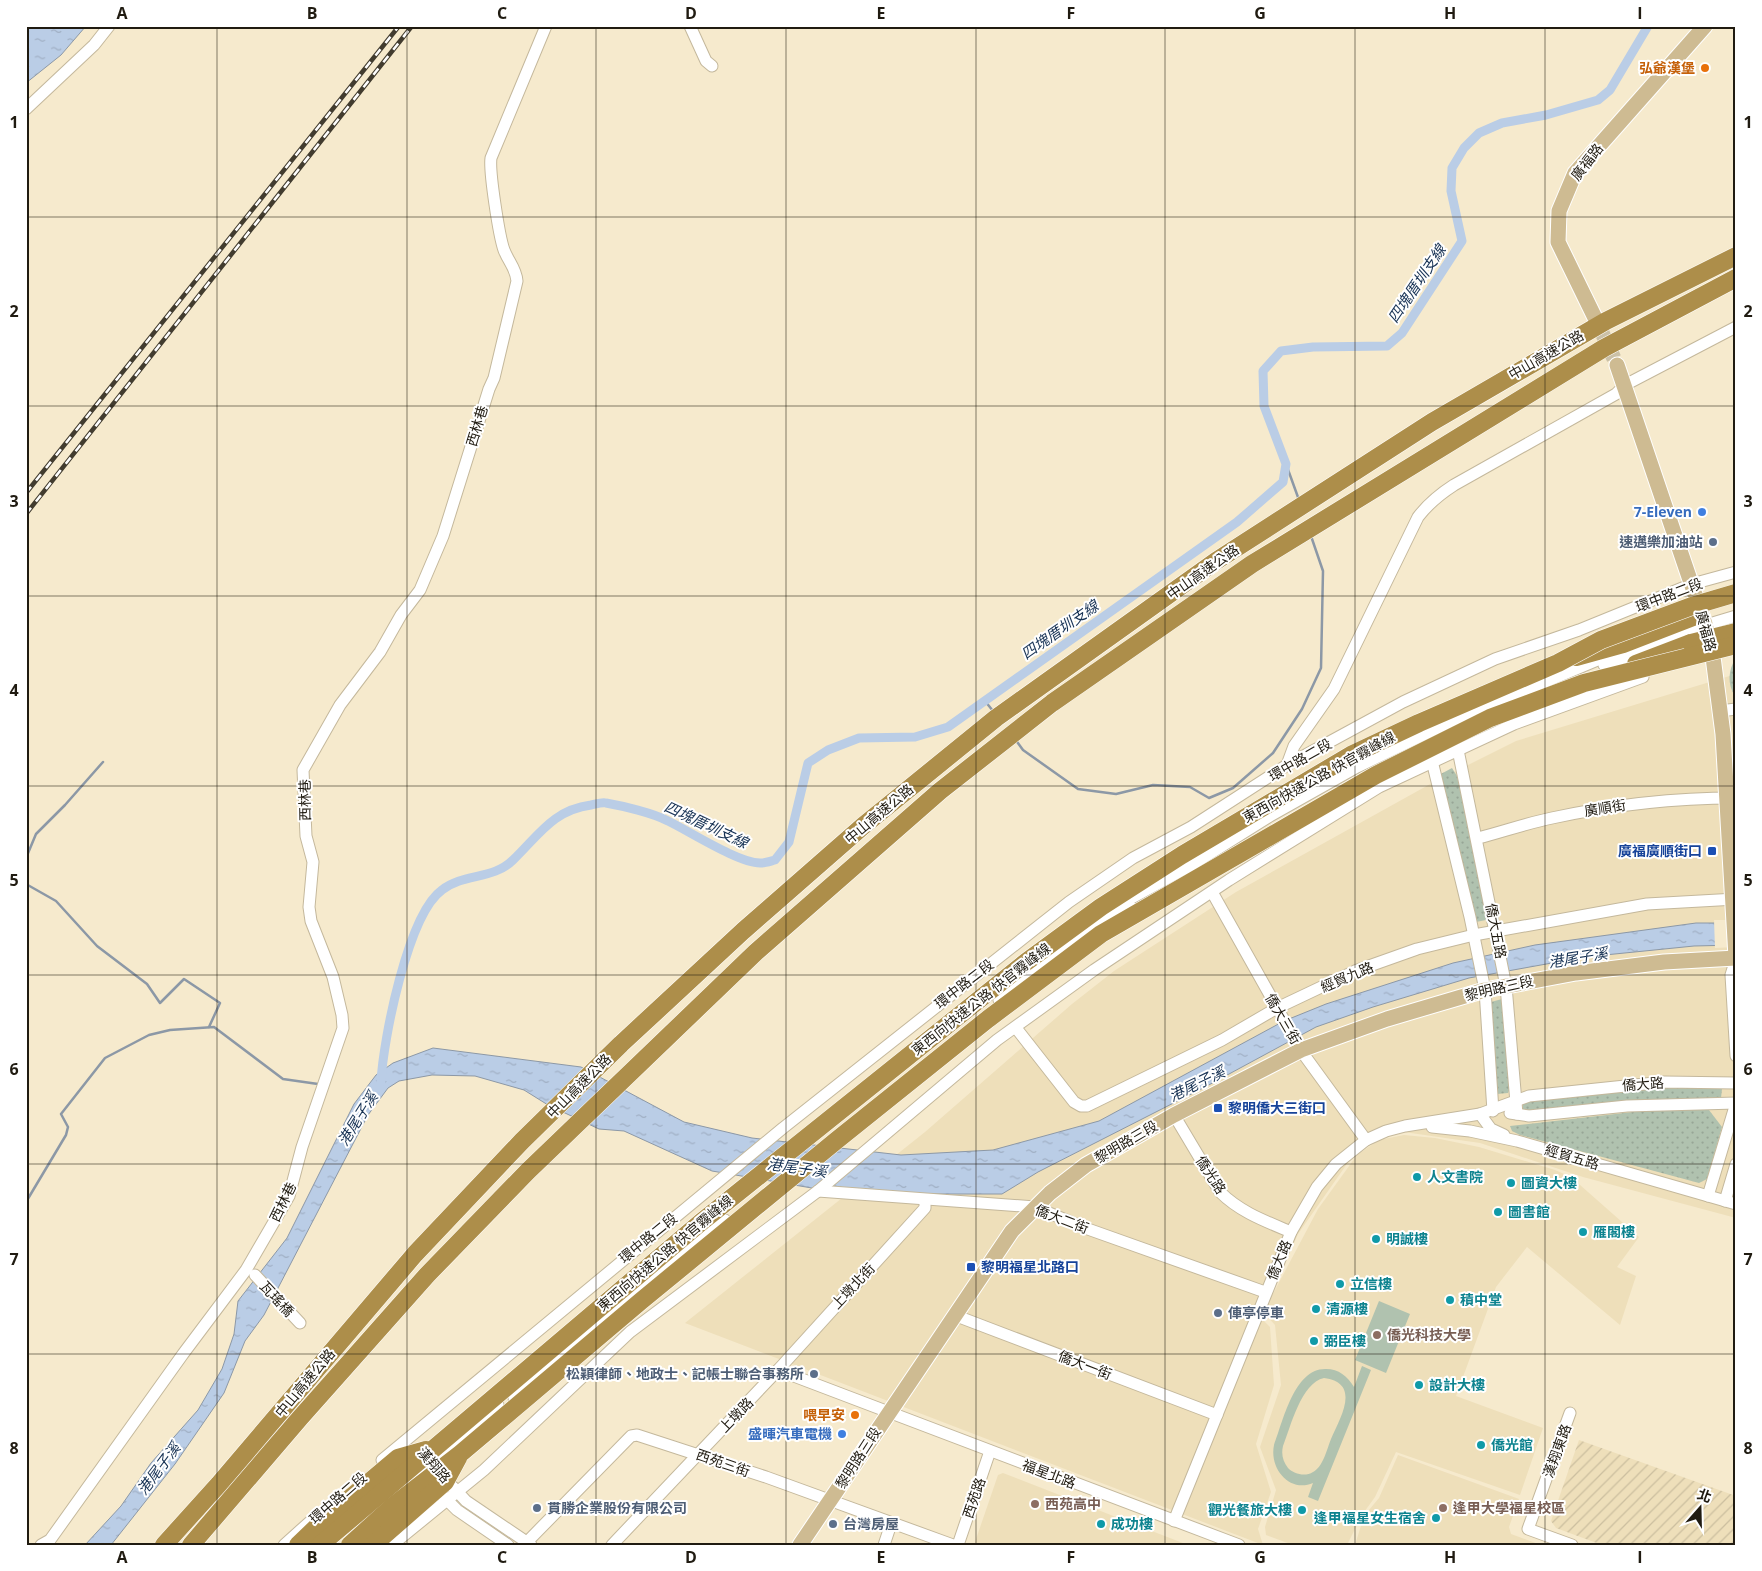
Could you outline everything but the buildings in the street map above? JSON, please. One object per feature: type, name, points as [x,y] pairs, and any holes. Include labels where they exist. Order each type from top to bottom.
[{"type":"highway","name":"中山高速公路","points":[[164,1545],[219,1484],[415,1254],[522,1142],[603,1061],[743,931],[907,790],[996,718],[1208,567],[1432,422],[1606,320],[1736,256]]},
{"type":"highway","name":"中山高速公路","points":[[191,1545],[300,1418],[428,1275],[528,1171],[756,952],[940,791],[1052,703],[1252,564],[1604,348],[1736,278]]},
{"type":"highway","points":[[1558,663],[1601,640],[1692,606],[1736,594]]},
{"type":"highway","name":"東西向快速公路 快官霧峰線","points":[[320,1545],[431,1465],[700,1223],[1026,962],[1101,907],[1182,855],[1351,755],[1428,718],[1558,663],[1623,644],[1698,615],[1736,606]]},
{"type":"highway","name":"東西向快速公路 快官霧峰線","points":[[350,1545],[394,1505],[460,1454],[634,1307],[844,1134],[988,1019],[1101,934],[1376,775],[1490,718],[1691,643],[1736,632]]},
{"type":"highway","points":[[1584,683],[1736,645]]},
{"type":"highway","points":[[373,1545],[444,1482],[460,1454]]},
{"type":"highway","points":[[298,1545],[323,1521],[398,1458],[431,1465]]},
{"type":"main road","name":"廣福路","points":[[1598,324],[1558,242],[1559,211],[1561,205],[1575,173],[1705,26]]},
{"type":"main road","name":"廣福路","points":[[1617,365],[1692,584],[1706,627],[1713,657],[1731,798],[1736,958]]},
{"type":"main road","name":"黎明路三段","points":[[800,1545],[954,1314],[1012,1231],[1035,1207],[1086,1165],[1174,1114],[1301,1050],[1387,1019],[1485,990],[1576,973],[1654,963],[1736,958]]},
{"type":"street","points":[[26,109],[94,45],[108,26]]},
{"type":"street","name":"西林巷","points":[[41,1545],[50,1540],[183,1354],[246,1270],[293,1186],[302,1148],[343,1028],[342,1015],[333,977],[311,920],[309,907],[314,862],[306,836],[303,770],[340,706],[380,652],[401,615],[415,598],[449,520],[489,388],[494,378],[517,281],[516,270],[503,249],[490,174],[491,158],[546,26]]},
{"type":"street","points":[[690,26],[706,61],[712,66]]},
{"type":"street","points":[[1288,765],[1294,746],[1334,690],[1418,517],[1440,493],[1616,394],[1625,385],[1736,327]]},
{"type":"street","name":"環中路二段","points":[[284,1545],[612,1268],[783,1128],[1068,902],[1133,858],[1191,828],[1288,765],[1403,702],[1496,659],[1579,630],[1692,584],[1736,572]]},
{"type":"street","name":"環中路二段","points":[[769,1181],[834,1133],[1051,959],[1112,915],[1183,879],[1285,814],[1420,743],[1506,704],[1648,648],[1736,616]]},
{"type":"street","name":"環中路二段","points":[[769,1181],[800,1153],[1030,968],[1120,904],[1190,866],[1270,816],[1357,767],[1454,720],[1620,652],[1706,627],[1736,623]]},
{"type":"street","points":[[392,1545],[484,1470],[592,1366],[653,1314],[818,1191],[1016,1028],[1094,970],[1212,892],[1379,787],[1432,760],[1514,724],[1631,680],[1736,652]]},
{"type":"street","points":[[1720,711],[1736,709]]},
{"type":"street","name":"僑大五路","points":[[1458,750],[1478,838],[1506,986],[1517,1114]]},
{"type":"street","name":"僑大五路","points":[[1432,760],[1474,935],[1485,990],[1493,1111]]},
{"type":"street","name":"廣順街","points":[[1478,838],[1550,818],[1612,806],[1684,799],[1731,798]]},
{"type":"street","name":"僑大三街","points":[[1212,892],[1301,1050],[1366,1140]]},
{"type":"street","name":"經貿九路","points":[[1016,1028],[1074,1102],[1082,1106],[1090,1104],[1222,1040],[1355,971],[1417,950],[1474,935],[1647,904],[1733,903]]},
{"type":"street","points":[[1736,958],[1731,975],[1736,1056]]},
{"type":"street","name":"僑大路","points":[[1174,1521],[1265,1292],[1291,1232],[1318,1187],[1336,1164],[1366,1140],[1405,1126],[1493,1111],[1529,1096],[1664,1082],[1736,1083]]},
{"type":"street","points":[[1708,1196],[1736,1103]]},
{"type":"street","name":"僑大路","points":[[1493,1111],[1529,1116],[1627,1106],[1736,1103]]},
{"type":"street","name":"僑光路","points":[[1174,1114],[1220,1192],[1228,1200],[1252,1215],[1291,1232]]},
{"type":"street","points":[[1480,1114],[1491,1129],[1517,1141]]},
{"type":"street","name":"經貿五路","points":[[1405,1126],[1438,1127],[1517,1141],[1731,1202]]},
{"type":"street","points":[[1731,1202],[1736,1164]]},
{"type":"street","points":[[342,1545],[431,1465],[634,1291],[769,1181]]},
{"type":"street","name":"僑大二街","points":[[818,1191],[1035,1207],[1085,1228],[1265,1292]]},
{"type":"street","name":"上墩北街","points":[[778,1370],[925,1208],[925,1200]]},
{"type":"street","points":[[612,1268],[653,1314]]},
{"type":"street","name":"瓦瑤橋","points":[[255,1275],[300,1322]]},
{"type":"street","name":"僑大一街","points":[[954,1314],[1217,1415]]},
{"type":"street","points":[[778,1370],[888,1413]]},
{"type":"street","name":"上墩路","points":[[612,1545],[778,1370]]},
{"type":"street","name":"福星北路","points":[[888,1413],[1239,1545]]},
{"type":"street","name":"漢翔東路","points":[[1570,1413],[1528,1529],[1572,1545]]},
{"type":"street","name":"西苑三街","points":[[529,1543],[631,1436],[643,1436],[830,1500],[891,1524],[953,1545]]},
{"type":"street","name":"漢翔路","points":[[407,1440],[466,1501],[529,1543]]},
{"type":"street","name":"西苑路","points":[[958,1545],[990,1451]]},
{"type":"street","points":[[350,1545],[431,1465]]},
{"type":"street","name":"漢翔路","points":[[431,1465],[445,1501],[508,1545]]},
{"type":"street","points":[[884,1545],[891,1524]]},
{"type":"shaded area","points":[[1736,674],[1736,1218],[1583,1177],[1480,1143],[1404,1132],[1378,1135],[1356,1151],[1298,1234],[1266,1307],[1318,1209],[1357,1155],[1379,1140],[1404,1135],[1435,1138],[1479,1147],[1555,1170],[1571,1177],[1639,1237],[1617,1267],[1636,1276],[1620,1325],[1527,1247],[1496,1287],[1456,1396],[1543,1428],[1520,1495],[1396,1452],[1375,1497],[1362,1515],[1347,1545],[1293,1545],[1266,1535],[1265,1527],[1276,1490],[1260,1447],[1281,1385],[1275,1325],[1264,1313],[1261,1318],[1270,1327],[1274,1385],[1256,1444],[1271,1492],[1258,1529],[1263,1545],[685,1323],[925,1132],[1072,1004],[1114,971],[1236,892],[1432,783],[1516,741]]},
{"type":"shaded area","points":[[1579,1440],[1736,1496],[1736,1545],[1602,1545],[1556,1528],[1551,1521]]},
{"type":"shaded area","name":"逢甲大學福星校區","points":[[1398,1455],[1519,1499],[1509,1527],[1511,1534],[1541,1545],[1355,1545],[1364,1516],[1379,1498]]},
{"type":"shaded area","name":"西苑高中","points":[[1003,1473],[1188,1545],[974,1545],[998,1475]]},
{"type":"green space","points":[[1736,658],[1735,696],[1732,691],[1730,677],[1731,667]]},
{"type":"green space","points":[[1452,768],[1457,776],[1487,915],[1486,920],[1476,922],[1439,775]]},
{"type":"green space","points":[[1502,999],[1511,1086],[1508,1093],[1497,1094],[1490,1008],[1491,1002]]},
{"type":"green space","points":[[1659,1087],[1715,1087],[1722,1089],[1721,1098],[1523,1111],[1523,1100]]},
{"type":"green space","points":[[1650,1110],[1709,1110],[1722,1127],[1707,1179],[1699,1183],[1520,1135],[1512,1131],[1510,1126]]},
{"type":"green space","points":[[1379,1301],[1410,1314],[1386,1373],[1355,1360]]},
{"type":"green space","points":[[1362,1366],[1371,1370],[1318,1501],[1308,1497],[1313,1483],[1296,1485],[1283,1477],[1275,1462],[1273,1454],[1274,1445],[1291,1398],[1306,1377],[1315,1371],[1331,1369],[1342,1374],[1354,1387]],"holes":[[[1324,1378],[1336,1381],[1342,1387],[1345,1394],[1345,1403],[1324,1457],[1316,1470],[1310,1474],[1303,1475],[1293,1472],[1285,1463],[1282,1449],[1298,1406],[1303,1396],[1316,1382]]]},
{"type":"water","points":[[26,26],[86,26],[61,55],[26,83]]},
{"type":"water","name":"港尾子溪","points":[[1696,923],[1736,923],[1736,945],[1694,946],[1585,957],[1469,978],[1373,1007],[1316,1027],[1205,1087],[1038,1172],[1002,1194],[847,1194],[712,1171],[624,1131],[599,1129],[548,1105],[524,1090],[475,1076],[432,1075],[399,1081],[388,1088],[368,1115],[264,1315],[245,1341],[224,1393],[175,1464],[111,1545],[85,1545],[121,1506],[151,1463],[198,1410],[222,1369],[234,1334],[238,1301],[287,1238],[354,1104],[376,1075],[393,1063],[433,1048],[581,1067],[684,1122],[752,1138],[901,1155],[993,1150],[1099,1121],[1284,1021],[1326,1004],[1453,963],[1535,945]]},
{"type":"pier","points":[[1714,920],[1736,920],[1736,947],[1715,948]]},
{"type":"waterway","name":"四塊厝圳支線","points":[[381,1082],[392,1009],[408,950],[418,924],[430,903],[442,890],[460,881],[488,874],[505,866],[548,825],[566,812],[603,803],[638,810],[662,818],[728,853],[752,862],[761,863],[775,860],[789,842],[808,763],[828,750],[859,738],[915,737],[948,727],[1237,522],[1283,482],[1286,464],[1264,406],[1263,371],[1281,351],[1313,347],[1387,346],[1402,333],[1462,241],[1451,191],[1452,168],[1464,148],[1479,133],[1502,123],[1546,115],[1598,100],[1610,90],[1648,26]]},
{"type":"waterway","points":[[1286,464],[1299,500]]},
{"type":"waterway","points":[[1015,739],[1023,750],[1078,789],[1116,794],[1153,785],[1190,787],[1209,798],[1233,788],[1273,753],[1302,709],[1321,668],[1323,571],[1311,536]]},
{"type":"waterway","points":[[985,701],[993,711]]},
{"type":"waterway","points":[[26,858],[36,834],[103,762]]},
{"type":"waterway","points":[[26,884],[56,901],[97,946],[147,984],[160,1003],[184,979],[220,1003],[209,1027]]},
{"type":"waterway","points":[[26,1202],[66,1135],[68,1127],[61,1114],[105,1058],[149,1035],[170,1030],[214,1027],[283,1079],[318,1084]]},
{"type":"tunnel","points":[[1598,324],[1617,365]]},
{"type":"railway","points":[[26,493],[399,26]]},
{"type":"railway","points":[[26,514],[412,26]]},
{"type":"place","name":"弘爺漢堡","points":[[1705,68]]},
{"type":"place","name":"7-Eleven","points":[[1702,512]]},
{"type":"place","name":"速邁樂加油站","points":[[1713,542]]},
{"type":"place","name":"廣福廣順街口","points":[[1712,851]]},
{"type":"place","name":"黎明僑大三街口","points":[[1218,1108]]},
{"type":"place","name":"人文書院","points":[[1417,1177]]},
{"type":"place","name":"圖資大樓","points":[[1511,1183]]},
{"type":"place","name":"圖書館","points":[[1498,1212]]},
{"type":"place","name":"雁閣樓","points":[[1583,1232]]},
{"type":"place","name":"明誠樓","points":[[1376,1239]]},
{"type":"place","name":"黎明福星北路口","points":[[971,1267]]},
{"type":"place","name":"立信樓","points":[[1340,1284]]},
{"type":"place","name":"積中堂","points":[[1450,1300]]},
{"type":"place","name":"清源樓","points":[[1316,1309]]},
{"type":"place","name":"俥亭停車","points":[[1218,1313]]},
{"type":"place","name":"僑光科技大學","points":[[1377,1335]]},
{"type":"place","name":"弼臣樓","points":[[1314,1341]]},
{"type":"place","name":"松穎律師、地政士、記帳士聯合事務所","points":[[814,1374]]},
{"type":"place","name":"設計大樓","points":[[1419,1385]]},
{"type":"place","name":"喂早安","points":[[855,1415]]},
{"type":"place","name":"盛暉汽車電機","points":[[842,1434]]},
{"type":"place","name":"僑光館","points":[[1481,1445]]},
{"type":"place","name":"西苑高中","points":[[1035,1504]]},
{"type":"place","name":"貫勝企業股份有限公司","points":[[537,1508]]},
{"type":"place","name":"逢甲大學福星校區","points":[[1443,1508]]},
{"type":"place","name":"觀光餐旅大樓","points":[[1302,1510]]},
{"type":"place","name":"逢甲福星女生宿舍","points":[[1436,1518]]},
{"type":"place","name":"台灣房屋","points":[[833,1524]]},
{"type":"place","name":"成功樓","points":[[1101,1524]]}]
